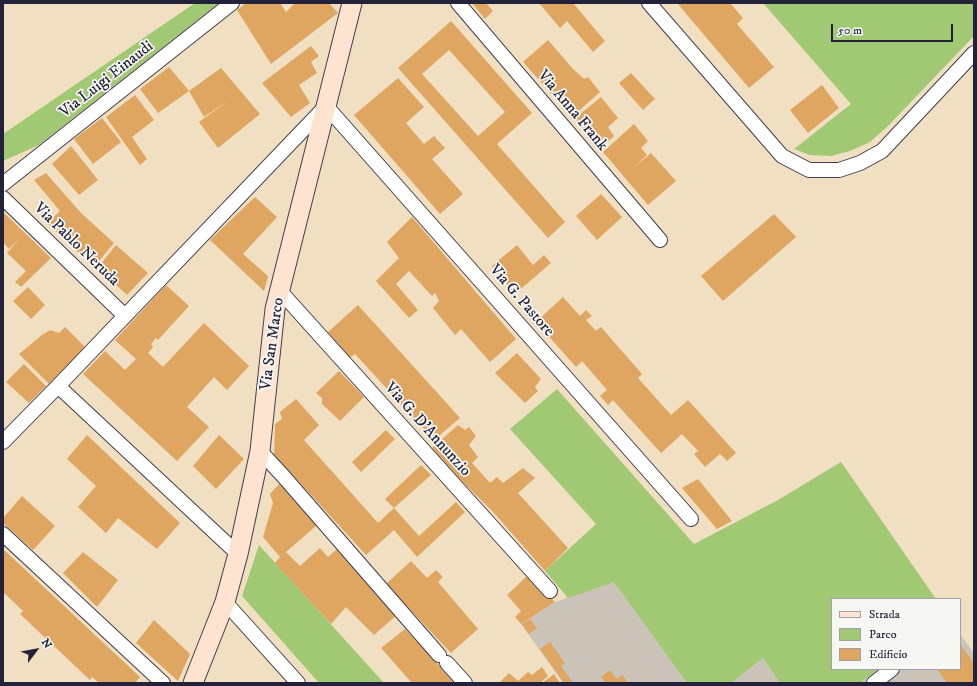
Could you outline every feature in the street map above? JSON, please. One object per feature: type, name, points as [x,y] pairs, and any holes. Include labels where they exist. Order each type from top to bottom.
[{"type":"main road","name":"Via San Marco","points":[[193,683],[226,602],[238,554],[260,451],[275,309],[352,3]]},
{"type":"street","name":"Via Luigi Einaudi","points":[[3,184],[232,3]]},
{"type":"street","name":"Via Anna Frank","points":[[458,3],[660,240]]},
{"type":"street","points":[[649,3],[782,156],[809,170],[839,170],[860,163],[882,151],[974,53]]},
{"type":"street","points":[[3,442],[326,106]]},
{"type":"street","name":"Via G. Pastore","points":[[326,106],[691,519]]},
{"type":"street","name":"Via Pablo Neruda","points":[[3,198],[125,316]]},
{"type":"street","name":"Via G. D'Annunzio","points":[[280,291],[550,591]]},
{"type":"street","points":[[58,386],[238,554]]},
{"type":"street","points":[[260,451],[465,683]]},
{"type":"street","points":[[3,534],[163,683]]},
{"type":"street","points":[[226,602],[298,683]]},
{"type":"street","points":[[874,683],[891,670]]},
{"type":"shaded area","points":[[614,581],[687,683],[563,683],[521,624],[555,602]]},
{"type":"shaded area","points":[[961,635],[974,653],[974,683],[860,683],[877,670],[961,670]]},
{"type":"shaded area","points":[[763,658],[780,683],[731,683]]},
{"type":"green space","points":[[195,3],[219,3],[39,145],[3,161],[3,134]]},
{"type":"green space","points":[[763,3],[974,3],[974,36],[887,127],[870,142],[850,151],[831,156],[810,155],[794,149],[851,104]]},
{"type":"green space","points":[[557,389],[694,544],[778,500],[841,462],[935,598],[831,598],[831,670],[877,670],[860,683],[780,683],[763,658],[731,683],[687,683],[614,582],[568,598],[545,571],[596,524],[510,429]]},
{"type":"green space","points":[[259,545],[384,683],[319,683],[242,596]]},
{"type":"building","points":[[246,3],[280,3],[286,12],[295,3],[329,3],[338,13],[271,64],[237,10]]},
{"type":"building","points":[[472,3],[486,3],[493,11],[485,19]]},
{"type":"building","points":[[539,3],[573,3],[605,41],[593,52],[567,21],[560,28]]},
{"type":"building","points":[[677,3],[730,3],[743,18],[737,24],[774,67],[749,88]]},
{"type":"building","points":[[451,21],[532,113],[497,144],[565,222],[548,238],[398,68]],"holes":[[[449,50],[505,112],[478,136],[422,74]]]},
{"type":"building","points":[[548,40],[573,69],[584,79],[588,77],[600,92],[572,117],[523,62]]},
{"type":"building","points":[[311,46],[319,56],[311,62],[317,73],[299,85],[310,103],[291,117],[262,83]]},
{"type":"building","points":[[169,67],[189,91],[158,113],[140,89]]},
{"type":"building","points":[[221,68],[260,114],[218,148],[199,122],[229,100],[204,117],[189,91]]},
{"type":"building","points":[[631,73],[655,99],[643,110],[619,83]]},
{"type":"building","points":[[398,78],[424,107],[406,123],[424,144],[434,136],[445,148],[432,159],[463,194],[440,214],[354,115]]},
{"type":"building","points":[[822,85],[839,108],[808,133],[790,110]]},
{"type":"building","points":[[135,95],[154,120],[132,137],[147,159],[140,165],[106,117]]},
{"type":"building","points":[[601,97],[618,118],[608,127],[614,136],[600,149],[574,119]]},
{"type":"building","points":[[102,118],[121,142],[93,164],[74,139]]},
{"type":"building","points":[[634,124],[648,141],[641,148],[647,155],[632,169],[651,153],[676,181],[648,205],[603,152]]},
{"type":"building","points":[[71,146],[98,180],[79,195],[52,164]]},
{"type":"building","points":[[46,173],[80,212],[114,243],[94,267],[47,223],[60,211],[34,180]]},
{"type":"building","points":[[601,194],[622,217],[597,240],[576,216]]},
{"type":"building","points":[[255,197],[277,217],[243,254],[268,276],[264,291],[210,240]]},
{"type":"building","points":[[3,212],[51,258],[21,287],[15,282],[26,271],[7,253],[20,238],[9,249],[3,242]]},
{"type":"building","points":[[774,214],[796,237],[723,301],[701,276]]},
{"type":"building","points":[[412,217],[516,339],[490,362],[461,329],[455,335],[433,308],[439,301],[435,293],[432,296],[409,271],[396,284],[418,310],[409,318],[376,281],[399,258],[387,242]]},
{"type":"building","points":[[116,245],[148,273],[127,295],[109,278],[111,275],[99,266]]},
{"type":"building","points":[[517,245],[533,265],[544,255],[551,263],[515,294],[492,266]]},
{"type":"building","points":[[166,285],[189,306],[158,340],[156,338],[151,344],[153,347],[148,353],[163,367],[204,323],[249,366],[227,390],[214,377],[187,407],[209,427],[177,461],[83,374],[105,351],[125,370],[136,359],[115,340]]},
{"type":"building","points":[[28,287],[45,305],[31,319],[13,301]]},
{"type":"building","points":[[563,297],[580,316],[586,310],[592,316],[586,320],[596,331],[601,327],[642,374],[638,378],[671,415],[688,400],[736,453],[727,461],[720,454],[705,467],[694,454],[698,451],[682,434],[661,453],[613,400],[608,405],[600,396],[607,390],[582,361],[576,367],[536,322]]},
{"type":"building","points":[[358,305],[460,418],[434,440],[355,354],[349,358],[328,332]]},
{"type":"building","points":[[65,327],[85,347],[49,384],[19,354],[50,330],[59,333]]},
{"type":"building","points":[[517,353],[541,379],[535,387],[538,391],[525,403],[495,373]]},
{"type":"building","points":[[24,364],[46,386],[29,403],[6,382]]},
{"type":"building","points":[[339,371],[364,397],[340,421],[322,404],[322,398],[316,393]]},
{"type":"building","points":[[296,399],[319,425],[304,440],[378,523],[394,508],[419,536],[456,502],[465,512],[417,557],[394,530],[366,555],[290,472],[274,458],[275,424],[282,419],[280,412]]},
{"type":"building","points":[[458,425],[465,430],[469,427],[476,436],[469,445],[478,457],[472,463],[490,483],[497,477],[503,483],[523,468],[535,478],[518,493],[568,548],[545,571],[494,513],[457,476],[432,448]]},
{"type":"building","points":[[386,430],[395,439],[361,472],[352,462]]},
{"type":"building","points":[[87,435],[180,523],[157,549],[118,518],[106,533],[78,507],[96,486],[67,459]]},
{"type":"building","points":[[219,435],[244,459],[216,489],[193,466]]},
{"type":"building","points":[[421,465],[431,475],[394,508],[385,499]]},
{"type":"building","points":[[698,479],[732,521],[717,529],[682,488]]},
{"type":"building","points":[[281,482],[317,525],[286,552],[300,566],[320,548],[328,557],[337,549],[398,614],[374,635],[346,607],[331,624],[275,563],[280,557],[263,537],[273,503],[270,494]]},
{"type":"building","points":[[22,496],[55,526],[33,550],[3,523],[3,518]]},
{"type":"building","points":[[3,549],[140,677],[135,683],[99,683],[92,677],[90,680],[20,614],[23,611],[3,592]]},
{"type":"building","points":[[83,552],[118,580],[97,607],[63,573]]},
{"type":"building","points":[[411,561],[427,578],[436,570],[443,577],[438,582],[478,629],[451,653],[386,584]]},
{"type":"building","points":[[529,574],[555,602],[521,624],[515,617],[521,611],[507,595]]},
{"type":"building","points":[[530,619],[537,628],[529,634],[522,624]]},
{"type":"building","points":[[154,620],[190,654],[178,681],[136,643]]},
{"type":"building","points":[[405,629],[454,683],[412,683],[381,648]]},
{"type":"building","points":[[550,642],[565,663],[561,666],[573,683],[564,683],[540,649]]},
{"type":"building","points":[[961,645],[974,663],[974,683],[947,683],[938,670],[961,670]]},
{"type":"building","points":[[542,667],[548,676],[540,683],[499,683],[509,673],[518,681],[528,672],[532,675]]},
{"type":"building","points":[[610,670],[617,679],[622,675],[628,683],[606,683],[601,677]]},
{"type":"building","points":[[554,674],[560,683],[542,683]]}]
